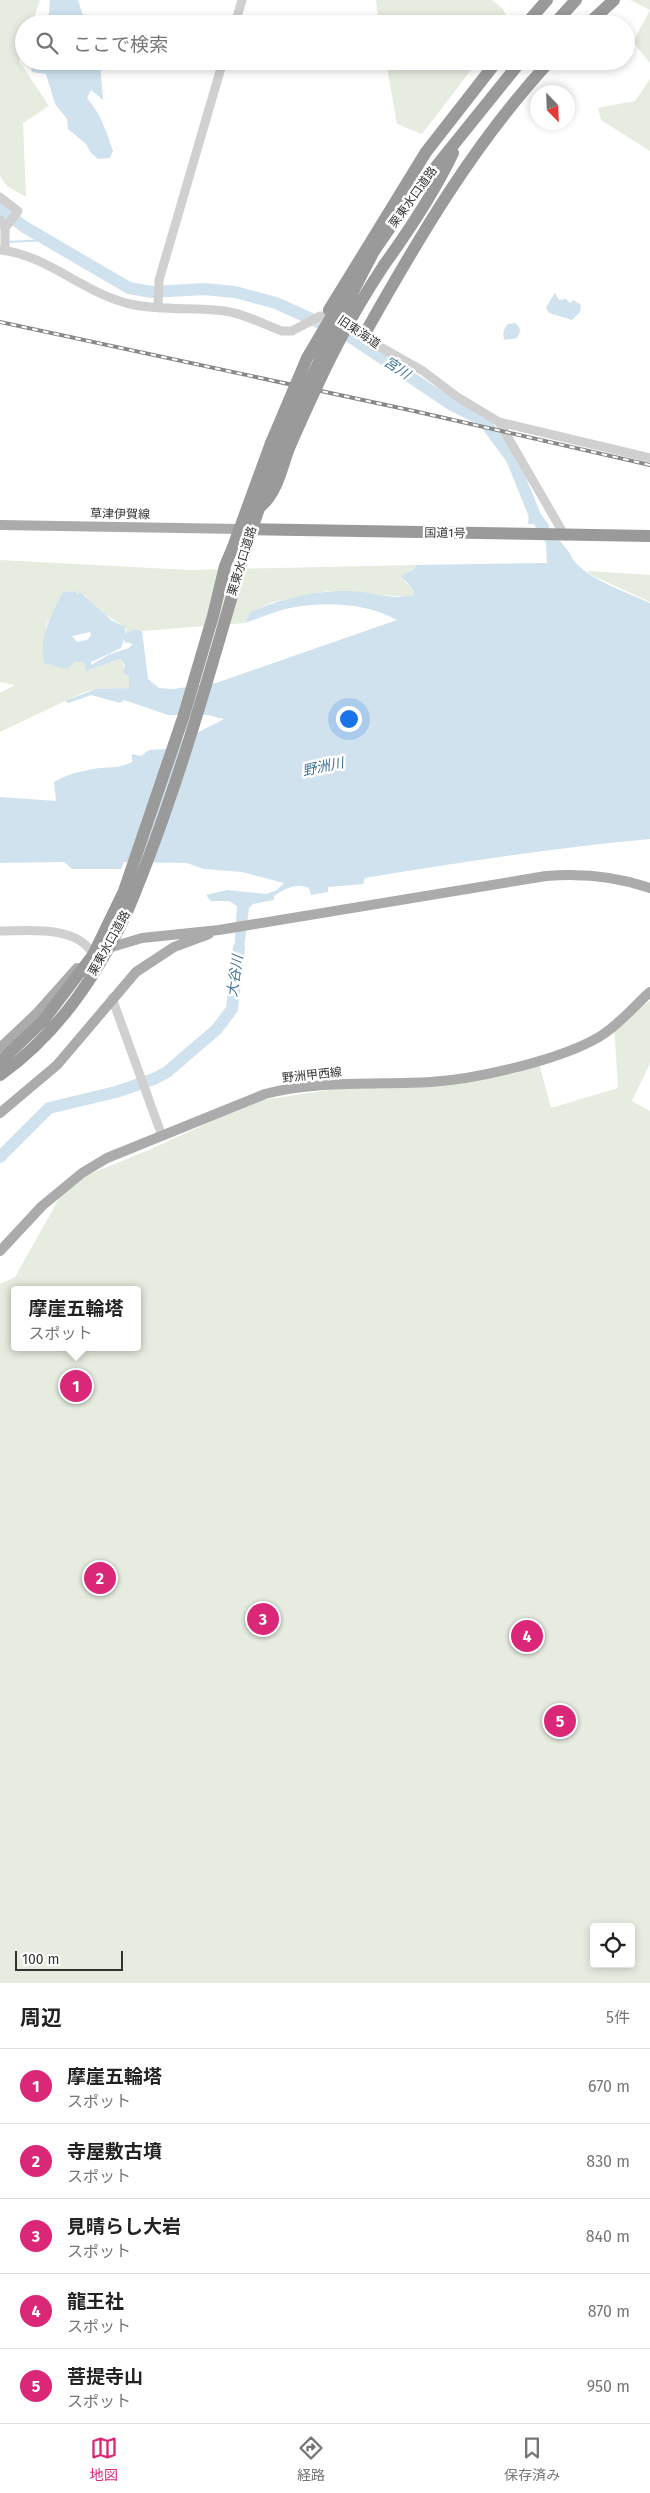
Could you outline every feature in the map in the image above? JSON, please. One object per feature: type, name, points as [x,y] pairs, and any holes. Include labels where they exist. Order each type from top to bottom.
[{"type":"highway","points":[[534,15],[547,0]]},
{"type":"highway","points":[[598,15],[614,0]]},
{"type":"highway","points":[[562,15],[574,2]]},
{"type":"highway","points":[[322,316],[426,152],[490,70]]},
{"type":"highway","name":"栗東水口道路","points":[[0,1062],[43,1021],[92,955],[124,890],[183,718],[213,616],[225,566],[271,444],[319,334],[410,200],[462,132],[514,70]]},
{"type":"highway","points":[[364,336],[419,238],[476,152],[506,111],[542,70]]},
{"type":"highway","points":[[239,529],[251,514],[267,501],[275,487],[289,448],[336,344],[355,309],[408,232],[442,176],[462,132]]},
{"type":"highway","name":"栗東水口道路","points":[[0,1075],[32,1048],[77,998],[100,963],[127,912],[148,863],[169,800],[272,470],[318,360],[374,252]]},
{"type":"highway","name":"国道1号","points":[[239,529],[650,536]]},
{"type":"main road","name":"草津伊賀線","points":[[0,525],[239,529]]},
{"type":"main road","points":[[0,1048],[36,1014],[92,953],[142,938],[219,930],[576,874],[625,879],[650,888]]},
{"type":"main road","points":[[0,1113],[57,1065],[136,972],[174,947],[219,930]]},
{"type":"main road","name":"野洲甲西線","points":[[0,1250],[42,1206],[82,1173],[107,1158],[265,1094],[291,1087],[432,1082],[461,1078],[551,1057],[600,1036],[650,992]]},
{"type":"street","points":[[238,15],[242,0]]},
{"type":"street","points":[[158,305],[159,280],[220,70]]},
{"type":"street","points":[[0,197],[18,211],[5,223],[3,250],[40,261],[106,296],[130,304],[227,311],[282,331],[292,331],[300,328],[322,316]]},
{"type":"street","name":"旧東海道","points":[[322,316],[337,316],[374,344],[423,371],[456,396],[499,422],[533,432],[650,458]]},
{"type":"street","points":[[499,422],[562,536]]},
{"type":"street","points":[[0,930],[48,931],[62,934],[78,940],[88,947],[92,953]]},
{"type":"street","points":[[112,998],[162,1136]]},
{"type":"shaded area","points":[[0,0],[40,0],[35,15],[15,15],[15,70],[25,70],[49,106],[23,123],[26,197],[7,186],[0,176]]},
{"type":"shaded area","points":[[376,0],[492,0],[503,9],[506,15],[378,15]]},
{"type":"shaded area","points":[[630,0],[650,0],[650,10]]},
{"type":"shaded area","points":[[650,10],[650,63],[635,44],[635,38]]},
{"type":"shaded area","points":[[388,70],[471,70],[422,134],[397,124]]},
{"type":"shaded area","points":[[650,79],[650,151],[601,120],[598,108],[635,101]]},
{"type":"shaded area","points":[[0,560],[189,570],[416,565],[404,581],[414,591],[414,595],[408,597],[328,591],[273,602],[250,612],[245,623],[142,631],[134,629],[125,635],[126,630],[122,626],[94,607],[86,596],[78,595],[76,591],[63,592],[46,626],[43,658],[65,669],[76,662],[84,662],[86,671],[120,659],[129,677],[129,688],[96,689],[82,693],[0,732],[0,693],[15,685],[0,682]]},
{"type":"shaded area","points":[[588,571],[650,575],[650,602],[589,574]]},
{"type":"shaded area","points":[[650,1001],[650,1063],[632,1101],[650,1111],[650,1983],[0,1983],[0,1284],[15,1277],[60,1197],[83,1177],[151,1149],[256,1101],[361,1085],[426,1084],[516,1073],[539,1063],[551,1108],[618,1088],[614,1024]]},
{"type":"water","points":[[50,0],[78,0],[84,15],[49,15]]},
{"type":"water","points":[[31,70],[101,70],[103,100],[91,90],[87,98],[100,117],[105,130],[113,151],[110,158],[98,159],[91,153],[86,144],[68,129],[67,119],[55,104],[46,74],[32,72]]},
{"type":"water","points":[[555,293],[559,300],[566,299],[570,303],[573,300],[581,305],[580,312],[572,320],[549,313],[546,307]]},
{"type":"water","points":[[515,323],[520,331],[517,338],[504,340],[505,328],[508,324]]},
{"type":"water","name":"野洲川","points":[[536,512],[582,569],[604,583],[650,603],[650,839],[543,851],[401,872],[365,878],[363,884],[328,887],[328,892],[311,895],[309,888],[291,887],[274,896],[274,900],[253,904],[249,908],[243,957],[240,957],[239,964],[235,964],[234,956],[237,906],[229,901],[211,901],[206,895],[227,890],[266,894],[277,890],[284,883],[242,872],[204,869],[187,863],[124,862],[121,869],[72,869],[64,862],[0,863],[0,797],[56,801],[54,782],[59,779],[82,771],[128,764],[132,762],[132,754],[141,756],[149,750],[165,749],[224,719],[208,715],[168,715],[124,700],[120,703],[91,695],[69,703],[65,701],[96,689],[129,688],[129,677],[123,672],[125,666],[120,659],[86,671],[84,662],[76,662],[66,669],[44,663],[44,635],[63,592],[76,591],[78,595],[80,592],[111,620],[125,627],[125,634],[134,629],[142,631],[148,679],[159,688],[173,689],[216,683],[397,620],[373,610],[331,604],[290,608],[245,623],[250,612],[262,607],[298,596],[323,592],[356,591],[398,597],[414,595],[414,591],[401,576],[413,570],[416,565],[547,563],[546,543],[536,524],[528,524],[529,514]],"holes":[[[90,632],[91,635],[87,640],[77,642],[72,636]],[[124,639],[125,644],[127,642],[133,644],[129,648],[110,654],[91,665],[91,662],[121,648]]]},
{"type":"waterway","name":"宮川","points":[[0,208],[23,226],[129,288],[152,292],[204,289],[235,292],[276,303],[349,336],[452,405],[484,421],[512,459],[535,516],[543,527]]},
{"type":"waterway","points":[[7,242],[48,240]]},
{"type":"waterway","name":"大谷川","points":[[0,1157],[49,1108],[116,1092],[154,1079],[167,1072],[217,1029],[232,1009],[239,948]]},
{"type":"railway","points":[[0,322],[414,411],[650,465]]},
{"type":"place","name":"摩崖五輪塔","points":[[76,1386]]},
{"type":"place","name":"寺屋敷古墳","points":[[100,1578]]},
{"type":"place","name":"見晴らし大岩","points":[[263,1619]]},
{"type":"place","name":"龍王社","points":[[527,1636]]},
{"type":"place","name":"菩提寺山","points":[[560,1721]]}]
